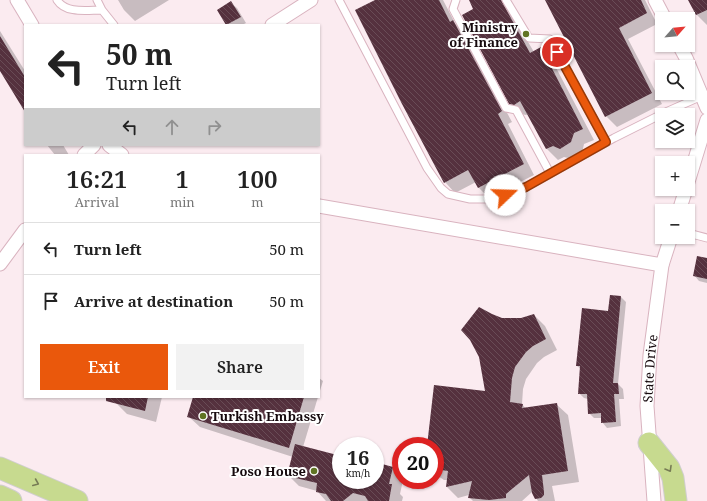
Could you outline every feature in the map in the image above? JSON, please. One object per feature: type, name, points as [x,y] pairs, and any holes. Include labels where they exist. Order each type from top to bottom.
[{"type":"main road","points":[[649,443],[669,468],[673,478],[676,501]]},
{"type":"main road","points":[[0,468],[77,501]]},
{"type":"main road","points":[[0,496],[11,501]]},
{"type":"street","points":[[16,0],[31,24]]},
{"type":"street","points":[[274,24],[311,0]]},
{"type":"street","points":[[655,0],[661,12]]},
{"type":"street","points":[[683,52],[707,108]]},
{"type":"street","points":[[695,159],[707,120]]},
{"type":"street","points":[[85,154],[93,146]]},
{"type":"street","points":[[110,146],[121,154]]},
{"type":"street","points":[[320,206],[662,265]]},
{"type":"street","points":[[0,264],[24,231]]},
{"type":"street","name":"State Drive","points":[[654,501],[647,406],[650,355],[662,265],[669,244]]},
{"type":"lane","points":[[57,0],[61,6],[78,11],[102,10]]},
{"type":"lane","points":[[97,0],[102,10],[113,24]]},
{"type":"lane","points":[[339,0],[427,168],[441,188],[448,194],[459,197],[480,200],[495,199],[526,187],[606,142],[702,96]]},
{"type":"lane","points":[[456,0],[453,9],[506,108],[516,110],[550,173]]},
{"type":"lane","points":[[506,0],[529,38],[550,39],[606,142]]},
{"type":"lane","points":[[695,235],[707,238]]},
{"type":"building","points":[[375,0],[439,0],[450,22],[453,20],[502,111],[498,114],[524,164],[478,188],[468,170],[444,183],[402,104],[355,10]]},
{"type":"building","points":[[469,0],[501,0],[530,53],[541,47],[583,129],[574,133],[571,142],[560,149],[553,146],[546,149],[520,101],[514,105],[509,104],[462,15],[473,9]]},
{"type":"building","points":[[545,0],[641,0],[647,13],[619,28],[652,93],[605,117]]},
{"type":"building","points":[[688,0],[707,0],[707,10],[696,15]]},
{"type":"building","points":[[231,1],[241,17],[225,24],[217,10]]},
{"type":"building","points":[[0,36],[24,75],[24,110],[0,71]]},
{"type":"building","points":[[697,256],[707,258],[707,279],[693,276]]},
{"type":"building","points":[[610,295],[621,296],[613,383],[618,383],[619,394],[614,394],[616,422],[601,423],[601,413],[588,414],[587,394],[578,394],[580,366],[576,366],[582,308],[608,311]]},
{"type":"building","points":[[479,307],[502,318],[521,318],[534,314],[546,339],[533,346],[526,352],[515,367],[512,378],[510,402],[523,404],[522,408],[557,403],[568,471],[542,475],[544,495],[541,498],[535,499],[532,493],[529,475],[506,494],[506,498],[489,500],[468,498],[472,481],[446,487],[448,471],[444,470],[444,437],[428,437],[434,385],[485,391],[479,357],[470,340],[461,330]]},
{"type":"building","points":[[106,398],[148,398],[145,411],[106,401]]},
{"type":"building","points":[[193,398],[304,398],[289,448],[187,417]]},
{"type":"building","name":"Poso House","points":[[295,444],[332,454],[332,489],[384,489],[384,464],[392,467],[389,484],[392,484],[389,501],[368,501],[365,496],[353,493],[343,501],[331,501],[326,494],[316,492],[317,483],[287,476]]},
{"type":"place","name":"Ministry of Finance","points":[[526,34]]},
{"type":"place","name":"Turkish Embassy","points":[[203,416]]},
{"type":"place","name":"Poso House","points":[[314,471]]},
{"type":"route","points":[[505,195],[526,187],[606,142],[557,52]]}]
